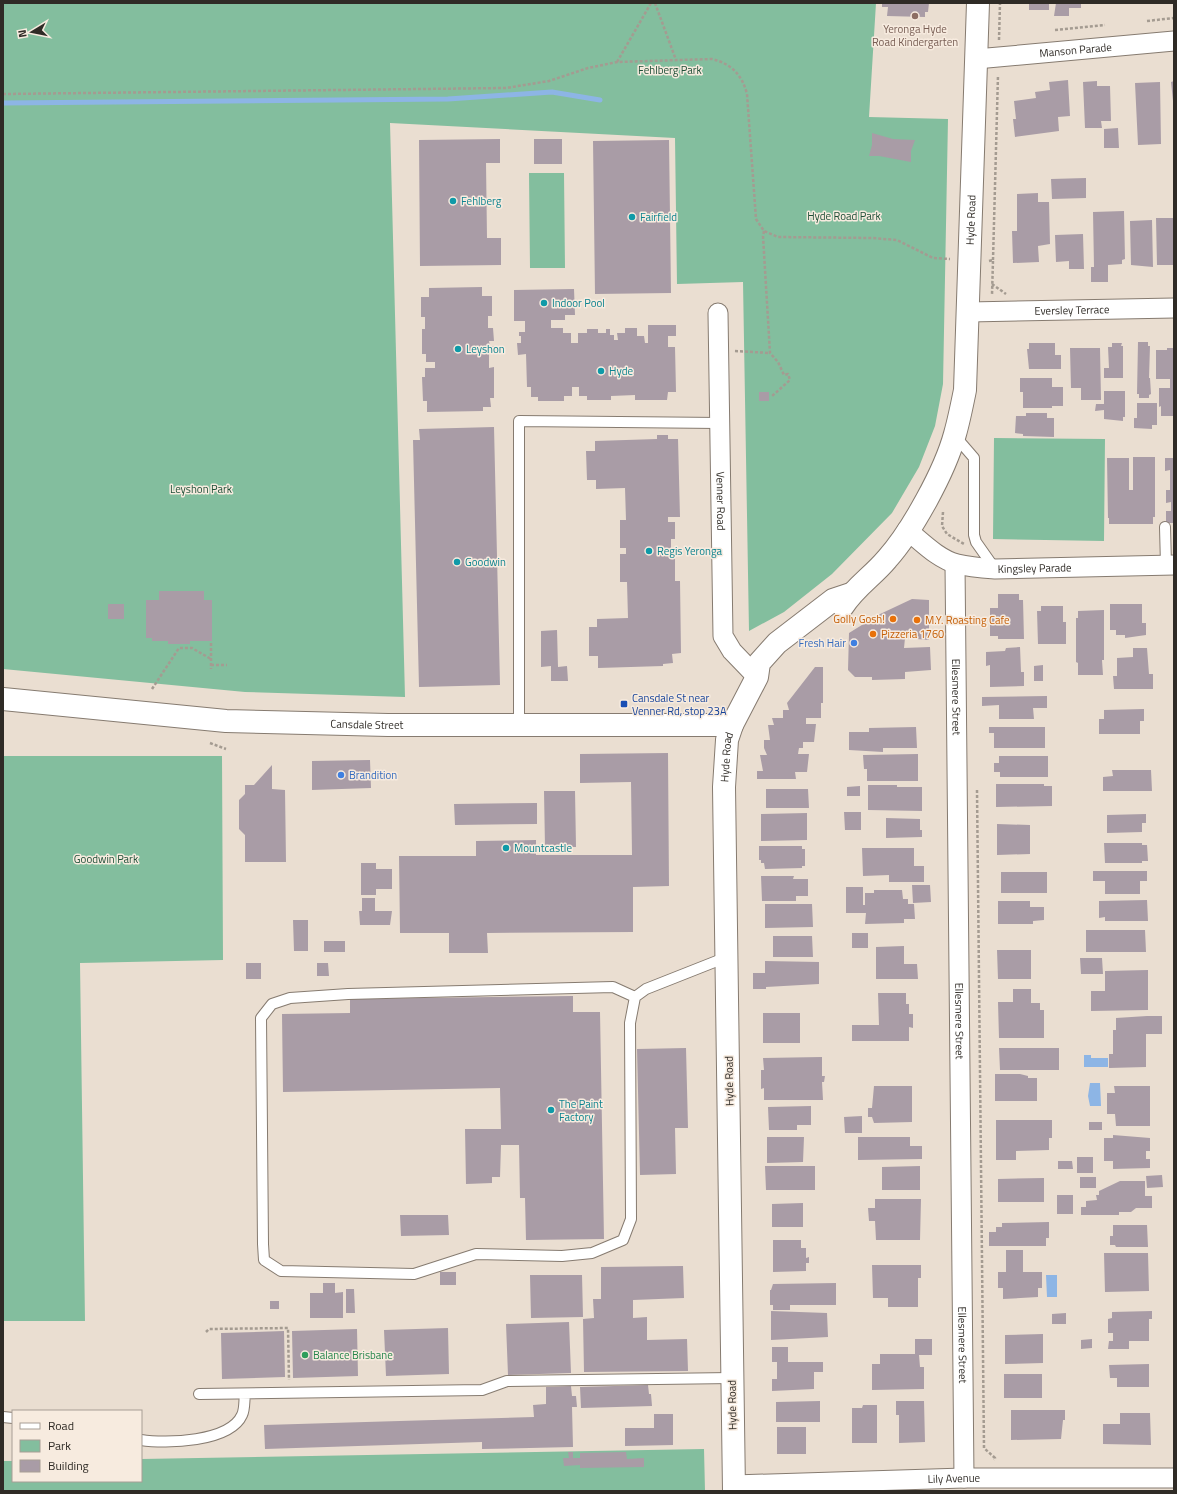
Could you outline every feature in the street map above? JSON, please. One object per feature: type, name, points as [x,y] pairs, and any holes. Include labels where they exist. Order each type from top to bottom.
[{"type":"street","name":"Hyde Road","points":[[734,1488],[724,787],[727,740],[732,725],[757,677],[760,663],[777,644],[833,600],[851,594],[887,560],[935,484],[955,436],[965,390],[969,312],[978,3]]},
{"type":"street","name":"Manson Parade","points":[[976,59],[1174,41]]},
{"type":"street","name":"Eversley Terrace","points":[[969,312],[1174,308]]},
{"type":"street","name":"Venner Road","points":[[718,313],[724,636],[732,651],[757,677]]},
{"type":"street","name":"Kingsley Parade","points":[[907,530],[934,552],[955,564],[995,569],[1170,565]]},
{"type":"street","name":"Ellesmere Street","points":[[955,564],[964,1478]]},
{"type":"street","name":"Cansdale Street","points":[[3,699],[226,721],[388,725],[732,725]]},
{"type":"street","name":"Lily Avenue","points":[[734,1488],[964,1478],[1174,1478]]},
{"type":"lane","points":[[519,725],[518,421],[719,423]]},
{"type":"lane","points":[[955,436],[974,458],[974,534],[976,542],[995,569]]},
{"type":"lane","points":[[1165,527],[1170,565]]},
{"type":"lane","points":[[635,997],[613,987],[348,994],[290,998],[272,1004],[261,1018],[264,1260],[281,1271],[414,1274],[476,1254],[562,1256],[592,1253],[623,1240],[631,1219],[630,1024],[635,997],[646,989],[727,957]]},
{"type":"lane","points":[[199,1394],[482,1390],[507,1381],[732,1378]]},
{"type":"lane","points":[[142,1440],[194,1440],[217,1434],[236,1424],[242,1415],[245,1394]]},
{"type":"path","points":[[617,62],[651,3]]},
{"type":"path","points":[[656,3],[676,60]]},
{"type":"path","points":[[999,40],[1000,3]]},
{"type":"path","points":[[1147,21],[1174,18]]},
{"type":"path","points":[[1055,30],[1105,25]]},
{"type":"path","points":[[3,94],[506,88],[549,80],[588,68],[617,62],[712,59],[720,61],[734,69],[740,75],[747,94],[756,219],[764,231],[778,237],[872,238],[898,240],[933,258],[955,259]]},
{"type":"path","points":[[993,296],[992,283],[998,73]]},
{"type":"path","points":[[764,231],[763,236],[770,353],[778,362],[784,375],[788,374],[790,380],[771,397]]},
{"type":"path","points":[[987,261],[993,260]]},
{"type":"path","points":[[992,283],[1001,290]]},
{"type":"path","points":[[733,351],[770,353]]},
{"type":"path","points":[[946,505],[943,511],[942,526],[948,534],[962,543],[967,544]]},
{"type":"path","points":[[211,643],[211,669]]},
{"type":"path","points":[[152,689],[179,648],[192,648],[211,659]]},
{"type":"path","points":[[211,665],[227,665]]},
{"type":"path","points":[[210,743],[226,749]]},
{"type":"path","points":[[977,786],[984,1448],[995,1458],[991,1464]]},
{"type":"path","points":[[206,1332],[209,1329],[288,1328],[289,1392]]},
{"type":"green space","points":[[3,3],[876,3],[869,117],[948,119],[943,384],[935,426],[919,467],[892,513],[832,574],[784,612],[749,631],[743,282],[677,284],[675,138],[390,123],[405,697],[245,692],[3,669]]},
{"type":"green space","points":[[529,173],[564,173],[565,268],[530,268]]},
{"type":"green space","points":[[994,438],[1105,439],[1104,541],[993,539]]},
{"type":"green space","name":"Goodwin Park","points":[[3,756],[222,756],[223,960],[80,963],[85,1321],[3,1321]]},
{"type":"green space","points":[[704,1449],[705,1491],[3,1491],[3,1461],[12,1461],[12,1482],[142,1482],[142,1459]]},
{"type":"water","points":[[1084,1055],[1091,1055],[1091,1058],[1108,1058],[1108,1067],[1084,1067]]},
{"type":"water","points":[[1090,1083],[1100,1083],[1101,1106],[1090,1106],[1088,1096]]},
{"type":"water","points":[[1046,1275],[1057,1275],[1057,1297],[1047,1297]]},
{"type":"building","points":[[882,3],[929,3],[928,12],[925,12],[925,17],[887,16],[888,7],[882,7]]},
{"type":"building","points":[[1029,3],[1049,3],[1049,10],[1029,10]]},
{"type":"building","points":[[1056,3],[1081,3],[1081,8],[1069,8],[1069,16],[1054,16]]},
{"type":"building","points":[[1068,80],[1070,116],[1058,117],[1059,131],[1015,137],[1013,119],[1016,119],[1014,101],[1036,98],[1035,92],[1050,90],[1049,82]]},
{"type":"building","points":[[1097,81],[1097,86],[1110,86],[1111,121],[1101,121],[1102,128],[1085,128],[1083,82]]},
{"type":"building","points":[[1174,81],[1174,101],[1173,101],[1171,82]]},
{"type":"building","points":[[1160,82],[1161,144],[1138,145],[1135,83]]},
{"type":"building","points":[[1118,128],[1119,148],[1104,148],[1104,129]]},
{"type":"building","points":[[872,133],[893,139],[915,140],[911,151],[911,162],[879,156],[869,156],[872,145]]},
{"type":"building","name":"Fehlberg","points":[[500,139],[500,163],[486,163],[487,238],[501,238],[501,265],[420,266],[419,140]]},
{"type":"building","points":[[534,139],[562,139],[562,164],[534,164]]},
{"type":"building","name":"Fairfield","points":[[669,140],[671,293],[595,294],[593,141]]},
{"type":"building","points":[[1086,178],[1086,198],[1052,199],[1051,179]]},
{"type":"building","points":[[1038,193],[1038,202],[1049,202],[1050,244],[1038,246],[1039,262],[1013,263],[1012,231],[1017,231],[1017,194]]},
{"type":"building","points":[[1124,211],[1125,259],[1122,260],[1122,264],[1108,265],[1108,282],[1091,282],[1091,267],[1094,267],[1093,212]]},
{"type":"building","points":[[1156,218],[1174,218],[1174,265],[1157,265]]},
{"type":"building","points":[[1152,220],[1153,267],[1131,265],[1130,221]]},
{"type":"building","points":[[1083,234],[1084,269],[1069,269],[1069,261],[1056,262],[1055,235]]},
{"type":"building","name":"Leyshon","points":[[482,287],[482,296],[492,296],[492,316],[488,316],[488,328],[493,328],[494,341],[489,341],[490,346],[494,346],[494,352],[489,352],[489,368],[494,367],[494,398],[490,398],[491,407],[483,407],[483,411],[427,412],[427,401],[423,401],[422,377],[425,377],[425,368],[435,368],[435,362],[426,362],[426,354],[422,354],[422,329],[425,329],[425,317],[421,317],[421,297],[429,297],[429,288]]},
{"type":"building","name":"Hyde","points":[[574,289],[575,315],[565,315],[565,320],[551,320],[551,328],[563,328],[563,333],[571,333],[571,343],[578,343],[578,333],[587,333],[587,329],[598,329],[598,333],[606,333],[606,329],[610,329],[610,335],[614,335],[614,340],[618,340],[617,333],[625,333],[625,328],[637,328],[637,336],[644,336],[645,343],[648,343],[648,325],[676,325],[676,336],[668,336],[668,347],[675,347],[676,392],[668,392],[667,400],[635,400],[635,395],[611,396],[611,400],[587,400],[587,396],[579,396],[579,387],[572,387],[572,396],[564,396],[564,401],[538,401],[538,397],[531,397],[531,387],[527,387],[526,354],[518,355],[517,343],[521,343],[521,336],[519,336],[519,332],[525,332],[525,321],[514,321],[514,290]]},
{"type":"building","points":[[1138,342],[1148,342],[1148,346],[1150,346],[1149,378],[1151,394],[1149,395],[1149,398],[1139,398],[1139,394],[1137,394]]},
{"type":"building","points":[[1029,343],[1055,343],[1055,355],[1061,355],[1061,369],[1029,369],[1027,349],[1029,349]]},
{"type":"building","points":[[1112,343],[1122,343],[1121,346],[1123,346],[1123,378],[1104,378],[1104,368],[1109,368],[1108,347],[1112,347]]},
{"type":"building","points":[[1070,348],[1100,348],[1101,400],[1081,400],[1081,388],[1071,388]]},
{"type":"building","points":[[1167,348],[1174,348],[1174,416],[1161,416],[1161,406],[1159,407],[1159,388],[1170,388],[1170,379],[1156,379],[1156,350],[1167,350]]},
{"type":"building","points":[[1020,378],[1052,378],[1052,387],[1063,387],[1063,406],[1052,406],[1052,408],[1023,408],[1023,392],[1020,392]]},
{"type":"building","points":[[1104,391],[1125,391],[1125,417],[1123,417],[1123,421],[1104,419],[1104,410],[1095,411],[1096,404],[1104,404]]},
{"type":"building","points":[[759,392],[769,392],[769,401],[759,401]]},
{"type":"building","points":[[1137,403],[1157,403],[1157,425],[1152,425],[1152,429],[1134,428],[1134,418],[1137,418]]},
{"type":"building","points":[[1026,413],[1047,413],[1047,418],[1054,418],[1054,437],[1023,436],[1023,434],[1015,433],[1016,416],[1026,416]]},
{"type":"building","name":"Goodwin","points":[[494,427],[500,685],[419,687],[413,440],[420,440],[419,429]]},
{"type":"building","name":"Regis Yeronga","points":[[657,435],[668,435],[668,439],[678,439],[680,517],[668,517],[668,522],[675,522],[675,539],[671,539],[671,555],[675,555],[675,581],[680,581],[681,653],[672,654],[673,663],[663,664],[663,666],[598,668],[598,656],[589,656],[589,627],[597,627],[597,619],[628,618],[627,582],[620,582],[620,554],[626,554],[626,548],[620,548],[620,520],[626,520],[625,488],[596,489],[596,480],[587,480],[586,451],[595,451],[595,441],[657,439]]},
{"type":"building","points":[[1133,457],[1155,457],[1155,517],[1153,517],[1153,524],[1109,524],[1107,458],[1129,458],[1129,490],[1133,490]]},
{"type":"building","points":[[1165,458],[1174,458],[1174,523],[1166,523],[1166,511],[1171,511],[1171,502],[1166,503],[1166,490],[1170,490],[1170,470],[1165,471]]},
{"type":"building","points":[[159,591],[204,591],[204,600],[212,600],[212,641],[190,641],[190,644],[168,644],[168,641],[152,641],[152,638],[146,638],[146,600],[159,600]]},
{"type":"building","points":[[998,594],[1019,594],[1019,600],[1023,600],[1024,639],[998,639],[998,636],[990,636],[990,608],[998,608]]},
{"type":"building","points":[[912,599],[929,600],[929,640],[905,638],[904,648],[930,647],[931,670],[905,672],[905,679],[872,680],[872,677],[855,677],[848,670],[849,633],[878,615]]},
{"type":"building","points":[[108,604],[124,604],[124,619],[108,619]]},
{"type":"building","points":[[1110,604],[1142,604],[1142,623],[1146,623],[1146,635],[1125,638],[1125,635],[1116,635],[1116,630],[1110,630]]},
{"type":"building","points":[[1041,606],[1063,606],[1063,622],[1066,622],[1066,644],[1038,644],[1037,611],[1041,611]]},
{"type":"building","points":[[1104,610],[1104,660],[1102,660],[1103,675],[1078,675],[1078,663],[1076,662],[1076,618],[1078,618],[1078,611]]},
{"type":"building","points":[[557,630],[558,667],[567,666],[568,681],[551,681],[551,666],[541,667],[541,631]]},
{"type":"building","points":[[1020,647],[1021,672],[1024,672],[1024,686],[990,687],[990,665],[986,666],[986,652],[1005,651],[1006,648]]},
{"type":"building","points":[[1133,648],[1147,648],[1149,674],[1153,674],[1153,689],[1114,689],[1113,676],[1117,676],[1117,658],[1133,657]]},
{"type":"building","points":[[1043,665],[1043,681],[1034,681],[1034,666]]},
{"type":"building","points":[[815,667],[823,667],[823,703],[821,703],[821,718],[806,718],[806,724],[816,724],[814,742],[803,742],[803,748],[799,748],[798,754],[809,754],[807,772],[795,772],[796,779],[757,779],[757,771],[763,771],[760,755],[767,755],[764,748],[764,740],[770,740],[768,725],[774,725],[772,718],[783,718],[783,710],[789,710],[787,703]]},
{"type":"building","points":[[1047,696],[1047,708],[1033,708],[1034,719],[999,719],[999,705],[982,706],[982,697]]},
{"type":"building","points":[[1144,709],[1144,721],[1140,721],[1140,734],[1099,734],[1099,719],[1104,719],[1104,710]]},
{"type":"building","points":[[916,727],[917,748],[883,748],[883,752],[849,750],[849,732],[869,732],[869,728]]},
{"type":"building","points":[[989,727],[1045,727],[1045,748],[994,748],[994,733],[989,733]]},
{"type":"building","name":"Mountcastle","points":[[668,753],[669,886],[633,887],[633,932],[487,933],[488,953],[449,953],[449,933],[400,933],[399,856],[476,856],[476,841],[536,840],[536,855],[632,855],[631,782],[580,783],[580,754]]},
{"type":"building","points":[[918,754],[918,781],[867,781],[867,769],[864,769],[863,755]]},
{"type":"building","points":[[999,756],[1048,756],[1048,777],[1000,777],[1000,772],[994,772],[994,763],[999,763]]},
{"type":"building","name":"Brandition","points":[[370,760],[371,788],[312,790],[312,761]]},
{"type":"building","points":[[272,765],[272,789],[285,790],[286,862],[245,862],[245,835],[239,829],[239,800],[245,794],[245,785],[254,785]]},
{"type":"building","points":[[1112,770],[1151,770],[1152,791],[1103,791],[1103,777],[1113,776]]},
{"type":"building","points":[[996,784],[1044,784],[1044,786],[1052,786],[1052,806],[996,807]]},
{"type":"building","points":[[868,785],[922,787],[922,811],[868,810]]},
{"type":"building","points":[[860,786],[860,796],[847,796],[847,787]]},
{"type":"building","points":[[766,789],[808,789],[809,808],[766,808]]},
{"type":"building","points":[[544,791],[575,791],[576,847],[545,847]]},
{"type":"building","points":[[537,803],[537,824],[455,825],[454,804]]},
{"type":"building","points":[[844,812],[861,812],[861,830],[845,830]]},
{"type":"building","points":[[807,813],[807,840],[761,841],[761,814]]},
{"type":"building","points":[[1146,814],[1146,823],[1142,823],[1142,832],[1107,833],[1107,815]]},
{"type":"building","points":[[886,818],[920,819],[920,830],[922,830],[922,837],[886,838]]},
{"type":"building","points":[[997,824],[1030,825],[1030,854],[997,855]]},
{"type":"building","points":[[1104,843],[1142,843],[1142,845],[1147,845],[1148,861],[1142,861],[1142,863],[1105,863]]},
{"type":"building","points":[[759,846],[802,846],[802,849],[805,849],[805,866],[802,866],[802,868],[765,869],[764,863],[761,863],[761,860],[759,860]]},
{"type":"building","points":[[862,848],[914,848],[914,866],[924,866],[924,882],[889,882],[889,875],[863,876]]},
{"type":"building","points":[[361,863],[376,863],[376,869],[392,869],[392,889],[376,889],[376,895],[361,895]]},
{"type":"building","points":[[1093,871],[1147,871],[1147,881],[1140,881],[1140,894],[1105,894],[1105,881],[1093,881]]},
{"type":"building","points":[[1001,872],[1047,872],[1047,893],[1001,893]]},
{"type":"building","points":[[761,876],[794,876],[793,879],[808,879],[808,896],[796,896],[796,901],[762,901]]},
{"type":"building","points":[[912,885],[930,885],[931,902],[913,903]]},
{"type":"building","points":[[846,887],[863,887],[863,905],[865,905],[865,893],[874,893],[874,890],[902,890],[903,899],[908,899],[908,904],[914,904],[915,919],[904,919],[904,923],[865,924],[866,913],[846,913]]},
{"type":"building","points":[[362,898],[375,898],[375,911],[392,911],[390,925],[360,925],[359,911],[362,911]]},
{"type":"building","points":[[1147,900],[1148,921],[1105,921],[1105,917],[1099,918],[1099,901]]},
{"type":"building","points":[[998,901],[1030,901],[1030,907],[1044,907],[1044,920],[1033,921],[1033,924],[998,924]]},
{"type":"building","points":[[765,904],[812,904],[813,927],[765,928]]},
{"type":"building","points":[[293,920],[308,920],[308,951],[294,951]]},
{"type":"building","points":[[1086,930],[1145,930],[1146,952],[1086,952]]},
{"type":"building","points":[[852,933],[868,933],[868,948],[852,948]]},
{"type":"building","points":[[773,936],[812,936],[813,957],[773,957]]},
{"type":"building","points":[[324,941],[345,941],[345,952],[324,952]]},
{"type":"building","points":[[904,946],[904,964],[917,964],[918,979],[876,979],[876,947]]},
{"type":"building","points":[[997,950],[1031,950],[1031,979],[998,979]]},
{"type":"building","points":[[1080,958],[1102,958],[1103,974],[1081,974]]},
{"type":"building","points":[[765,961],[819,962],[819,984],[753,989],[753,973],[765,973]]},
{"type":"building","points":[[246,963],[261,963],[261,979],[246,979]]},
{"type":"building","points":[[317,963],[328,963],[329,976],[317,976]]},
{"type":"building","points":[[1148,970],[1148,1010],[1091,1011],[1091,991],[1105,991],[1105,971]]},
{"type":"building","points":[[1013,989],[1031,989],[1031,1003],[1040,1003],[1040,1010],[1044,1010],[1044,1038],[999,1038],[998,1002],[1013,1002]]},
{"type":"building","points":[[878,993],[906,993],[906,1004],[909,1004],[909,1014],[913,1014],[913,1028],[909,1027],[909,1041],[852,1041],[852,1025],[879,1025]]},
{"type":"building","name":"The Paint Factory","points":[[573,996],[573,1012],[600,1012],[604,1239],[526,1240],[525,1198],[520,1198],[519,1145],[501,1145],[500,1177],[492,1177],[492,1183],[466,1184],[465,1129],[501,1129],[500,1088],[283,1092],[282,1014],[350,1013],[350,999]]},
{"type":"building","points":[[763,1013],[800,1013],[800,1043],[763,1043]]},
{"type":"building","points":[[1162,1016],[1162,1034],[1146,1034],[1146,1067],[1109,1068],[1109,1054],[1113,1054],[1113,1030],[1116,1030],[1116,1018]]},
{"type":"building","points":[[686,1048],[688,1128],[675,1128],[676,1174],[640,1175],[637,1049]]},
{"type":"building","points":[[999,1048],[1059,1048],[1059,1070],[1000,1070]]},
{"type":"building","points":[[822,1057],[822,1076],[825,1076],[824,1082],[822,1082],[823,1100],[764,1100],[764,1088],[761,1089],[761,1070],[764,1070],[763,1058]]},
{"type":"building","points":[[995,1074],[1020,1074],[1028,1076],[1028,1078],[1037,1078],[1037,1101],[995,1101]]},
{"type":"building","points":[[874,1086],[912,1086],[912,1122],[874,1123],[872,1117],[868,1117],[868,1108],[872,1108]]},
{"type":"building","points":[[1114,1086],[1150,1086],[1150,1126],[1116,1126],[1115,1114],[1107,1114],[1107,1093],[1115,1093]]},
{"type":"building","points":[[811,1106],[811,1125],[797,1125],[797,1130],[769,1130],[768,1107]]},
{"type":"building","points":[[862,1116],[862,1133],[845,1133],[844,1117]]},
{"type":"building","points":[[996,1120],[1052,1120],[1052,1138],[1049,1138],[1049,1150],[1016,1151],[1016,1160],[996,1160]]},
{"type":"building","points":[[1089,1122],[1102,1122],[1102,1130],[1089,1130]]},
{"type":"building","points":[[1113,1135],[1150,1138],[1150,1151],[1146,1151],[1146,1159],[1150,1159],[1150,1168],[1113,1169],[1113,1161],[1104,1161],[1104,1138],[1113,1138]]},
{"type":"building","points":[[767,1137],[804,1137],[803,1162],[767,1163]]},
{"type":"building","points":[[858,1137],[910,1137],[910,1146],[922,1146],[922,1159],[858,1160]]},
{"type":"building","points":[[1077,1157],[1093,1157],[1093,1173],[1077,1173]]},
{"type":"building","points":[[1058,1161],[1072,1161],[1073,1169],[1058,1169]]},
{"type":"building","points":[[765,1166],[815,1166],[815,1190],[766,1190]]},
{"type":"building","points":[[920,1166],[920,1190],[882,1190],[882,1167]]},
{"type":"building","points":[[1162,1175],[1163,1187],[1147,1188],[1146,1176]]},
{"type":"building","points":[[1080,1177],[1096,1177],[1096,1188],[1080,1188]]},
{"type":"building","points":[[1044,1178],[1044,1202],[998,1202],[998,1179]]},
{"type":"building","points":[[1120,1181],[1145,1181],[1145,1196],[1152,1196],[1152,1208],[1136,1208],[1131,1212],[1119,1212],[1119,1215],[1081,1215],[1081,1207],[1086,1207],[1086,1201],[1097,1200],[1096,1195],[1099,1195],[1099,1191]]},
{"type":"building","points":[[1057,1195],[1073,1195],[1073,1214],[1057,1214]]},
{"type":"building","points":[[875,1199],[921,1199],[920,1240],[876,1240],[875,1221],[869,1221],[868,1208],[875,1208]]},
{"type":"building","points":[[803,1203],[803,1227],[772,1227],[772,1204]]},
{"type":"building","points":[[400,1215],[448,1215],[449,1235],[401,1236]]},
{"type":"building","points":[[1049,1222],[1049,1238],[1046,1238],[1046,1246],[989,1246],[989,1232],[996,1232],[996,1227],[1002,1227],[1002,1223]]},
{"type":"building","points":[[1113,1225],[1147,1225],[1148,1247],[1116,1247],[1115,1245],[1110,1245],[1110,1236],[1113,1236]]},
{"type":"building","points":[[773,1240],[801,1240],[801,1248],[806,1248],[806,1258],[809,1257],[809,1263],[806,1263],[806,1271],[773,1272]]},
{"type":"building","points":[[1006,1250],[1023,1250],[1023,1272],[1042,1272],[1042,1288],[1038,1288],[1038,1297],[1003,1299],[1003,1288],[998,1288],[998,1272],[1006,1272]]},
{"type":"building","points":[[1104,1253],[1148,1253],[1149,1291],[1105,1292]]},
{"type":"building","points":[[872,1265],[921,1265],[921,1278],[918,1278],[918,1307],[888,1307],[888,1298],[873,1298]]},
{"type":"building","points":[[683,1266],[684,1298],[633,1300],[633,1318],[647,1317],[647,1340],[687,1339],[688,1371],[584,1372],[583,1319],[594,1318],[593,1299],[601,1299],[601,1267]]},
{"type":"building","points":[[440,1272],[456,1272],[456,1285],[440,1285]]},
{"type":"building","points":[[530,1275],[582,1275],[583,1317],[531,1318]]},
{"type":"building","points":[[323,1283],[335,1283],[335,1293],[343,1292],[343,1318],[310,1318],[310,1293],[323,1293]]},
{"type":"building","points":[[836,1283],[836,1305],[790,1305],[790,1310],[773,1310],[773,1305],[770,1305],[770,1290],[773,1284]]},
{"type":"building","points":[[346,1289],[354,1289],[355,1313],[346,1313]]},
{"type":"building","points":[[270,1301],[279,1301],[279,1309],[270,1309]]},
{"type":"building","points":[[771,1311],[827,1313],[828,1337],[771,1340]]},
{"type":"building","points":[[1152,1311],[1152,1319],[1149,1319],[1149,1341],[1129,1341],[1129,1349],[1108,1349],[1109,1341],[1113,1341],[1113,1333],[1108,1333],[1108,1319],[1112,1318],[1112,1312]]},
{"type":"building","points":[[1066,1313],[1066,1324],[1052,1324],[1052,1314]]},
{"type":"building","points":[[569,1322],[571,1373],[508,1375],[506,1324]]},
{"type":"building","points":[[448,1328],[449,1374],[386,1376],[384,1330]]},
{"type":"building","points":[[357,1329],[358,1376],[293,1378],[292,1331]]},
{"type":"building","points":[[284,1331],[285,1377],[222,1379],[221,1333]]},
{"type":"building","points":[[1043,1334],[1043,1363],[1005,1364],[1005,1335]]},
{"type":"building","points":[[915,1339],[932,1339],[932,1355],[919,1355],[920,1367],[924,1367],[924,1389],[872,1390],[872,1364],[880,1364],[880,1354],[915,1354]]},
{"type":"building","points":[[1092,1339],[1092,1348],[1081,1349],[1081,1340]]},
{"type":"building","points":[[772,1347],[788,1347],[788,1362],[823,1362],[823,1372],[814,1372],[814,1389],[772,1391],[772,1379],[777,1379],[777,1362],[772,1362]]},
{"type":"building","points":[[1149,1364],[1149,1387],[1117,1387],[1117,1378],[1110,1378],[1109,1365]]},
{"type":"building","points":[[1004,1374],[1042,1374],[1042,1398],[1004,1398]]},
{"type":"building","points":[[648,1385],[649,1394],[651,1394],[652,1406],[581,1408],[580,1387]]},
{"type":"building","points":[[571,1386],[572,1396],[576,1396],[577,1407],[572,1407],[573,1447],[482,1449],[482,1442],[265,1449],[264,1425],[534,1417],[533,1405],[546,1404],[546,1387]]},
{"type":"building","points":[[820,1401],[820,1422],[776,1422],[776,1402]]},
{"type":"building","points":[[896,1401],[924,1401],[925,1442],[899,1443],[899,1415],[896,1415]]},
{"type":"building","points":[[863,1405],[877,1405],[877,1443],[852,1443],[852,1408],[862,1408]]},
{"type":"building","points":[[1011,1410],[1065,1410],[1065,1420],[1063,1420],[1061,1439],[1011,1440]]},
{"type":"building","points":[[1120,1413],[1150,1413],[1151,1445],[1103,1444],[1103,1424],[1120,1424]]},
{"type":"building","points":[[654,1414],[673,1414],[673,1445],[625,1446],[625,1428],[654,1428]]},
{"type":"building","points":[[777,1427],[806,1427],[806,1454],[777,1454]]},
{"type":"building","points":[[568,1452],[573,1452],[573,1458],[580,1458],[580,1453],[626,1452],[627,1459],[644,1458],[644,1467],[580,1468],[580,1465],[564,1466],[563,1458],[569,1458]]},
{"type":"waterway","points":[[3,103],[448,99],[552,92],[600,100]]},
{"type":"place","name":"Yeronga Hyde Road Kindergarten","points":[[915,16]]},
{"type":"place","name":"Fehlberg","points":[[453,201]]},
{"type":"place","name":"Fairfield","points":[[632,217]]},
{"type":"place","name":"Indoor Pool","points":[[544,303]]},
{"type":"place","name":"Leyshon","points":[[458,349]]},
{"type":"place","name":"Hyde","points":[[601,371]]},
{"type":"place","name":"Regis Yeronga","points":[[649,551]]},
{"type":"place","name":"Goodwin","points":[[457,562]]},
{"type":"place","name":"Golly Gosh!","points":[[893,619]]},
{"type":"place","name":"M.Y. Roasting Cafe","points":[[917,620]]},
{"type":"place","name":"Pizzeria 1760","points":[[873,634]]},
{"type":"place","name":"Fresh Hair","points":[[854,643]]},
{"type":"place","name":"Cansdale St near Venner Rd, stop 23A","points":[[624,704]]},
{"type":"place","name":"Brandition","points":[[341,775]]},
{"type":"place","name":"Mountcastle","points":[[506,848]]},
{"type":"place","name":"The Paint Factory","points":[[551,1110]]},
{"type":"place","name":"Balance Brisbane","points":[[305,1355]]},
{"type":"park label","name":"Fehlberg Park","points":[[670,70]]},
{"type":"park label","name":"Hyde Road Park","points":[[844,216]]},
{"type":"park label","name":"Leyshon Park","points":[[201,489]]}]
